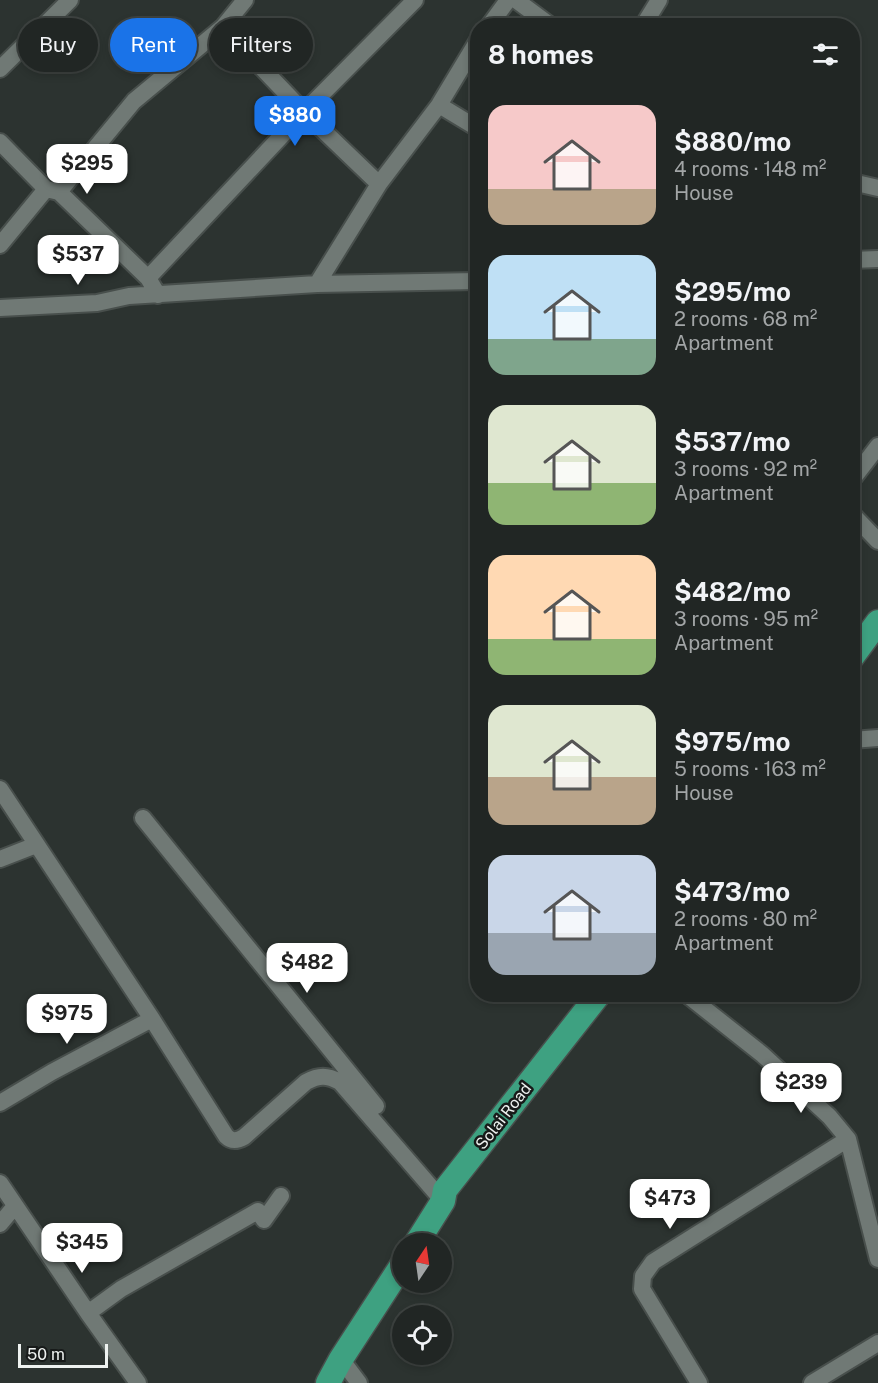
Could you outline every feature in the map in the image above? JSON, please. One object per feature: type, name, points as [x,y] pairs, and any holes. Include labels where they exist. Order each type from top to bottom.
[{"type":"highway","points":[[860,646],[878,622]]},
{"type":"highway","name":"Solai Road","points":[[422,1233],[444,1196],[593,1002]]},
{"type":"highway","points":[[328,1383],[340,1359],[392,1280]]},
{"type":"street","points":[[0,69],[70,0]]},
{"type":"street","points":[[230,18],[245,0]]},
{"type":"street","points":[[148,278],[304,112],[415,0]]},
{"type":"street","points":[[495,18],[508,0]]},
{"type":"street","points":[[516,0],[540,18]]},
{"type":"street","points":[[648,18],[659,0]]},
{"type":"street","points":[[0,245],[134,101],[209,39]]},
{"type":"street","points":[[317,284],[379,184],[439,105],[470,54]]},
{"type":"street","points":[[266,72],[379,184]]},
{"type":"street","points":[[439,105],[470,124]]},
{"type":"street","points":[[0,142],[148,278],[158,295]]},
{"type":"street","points":[[860,184],[878,188]]},
{"type":"street","points":[[860,260],[878,259]]},
{"type":"street","points":[[0,308],[97,303],[129,296],[317,284],[470,281]]},
{"type":"street","points":[[860,470],[878,446]]},
{"type":"street","points":[[860,522],[878,541]]},
{"type":"street","points":[[860,739],[878,738]]},
{"type":"street","points":[[0,789],[230,1140],[236,1141],[244,1137],[306,1082],[317,1077],[329,1076],[340,1082],[444,1196]]},
{"type":"street","points":[[143,818],[444,1196]]},
{"type":"street","points":[[0,859],[36,845]]},
{"type":"street","points":[[696,1002],[763,1055],[829,1116],[848,1139],[878,1259]]},
{"type":"street","points":[[0,1103],[52,1072],[152,1019]]},
{"type":"street","points":[[699,1383],[642,1289],[646,1268],[848,1139]]},
{"type":"street","points":[[0,1183],[138,1383]]},
{"type":"street","points":[[88,1313],[122,1288],[258,1211],[264,1220],[281,1196]]},
{"type":"street","points":[[0,1224],[15,1206]]},
{"type":"street","points":[[812,1383],[878,1343]]},
{"type":"street","points":[[340,1359],[359,1383]]}]
